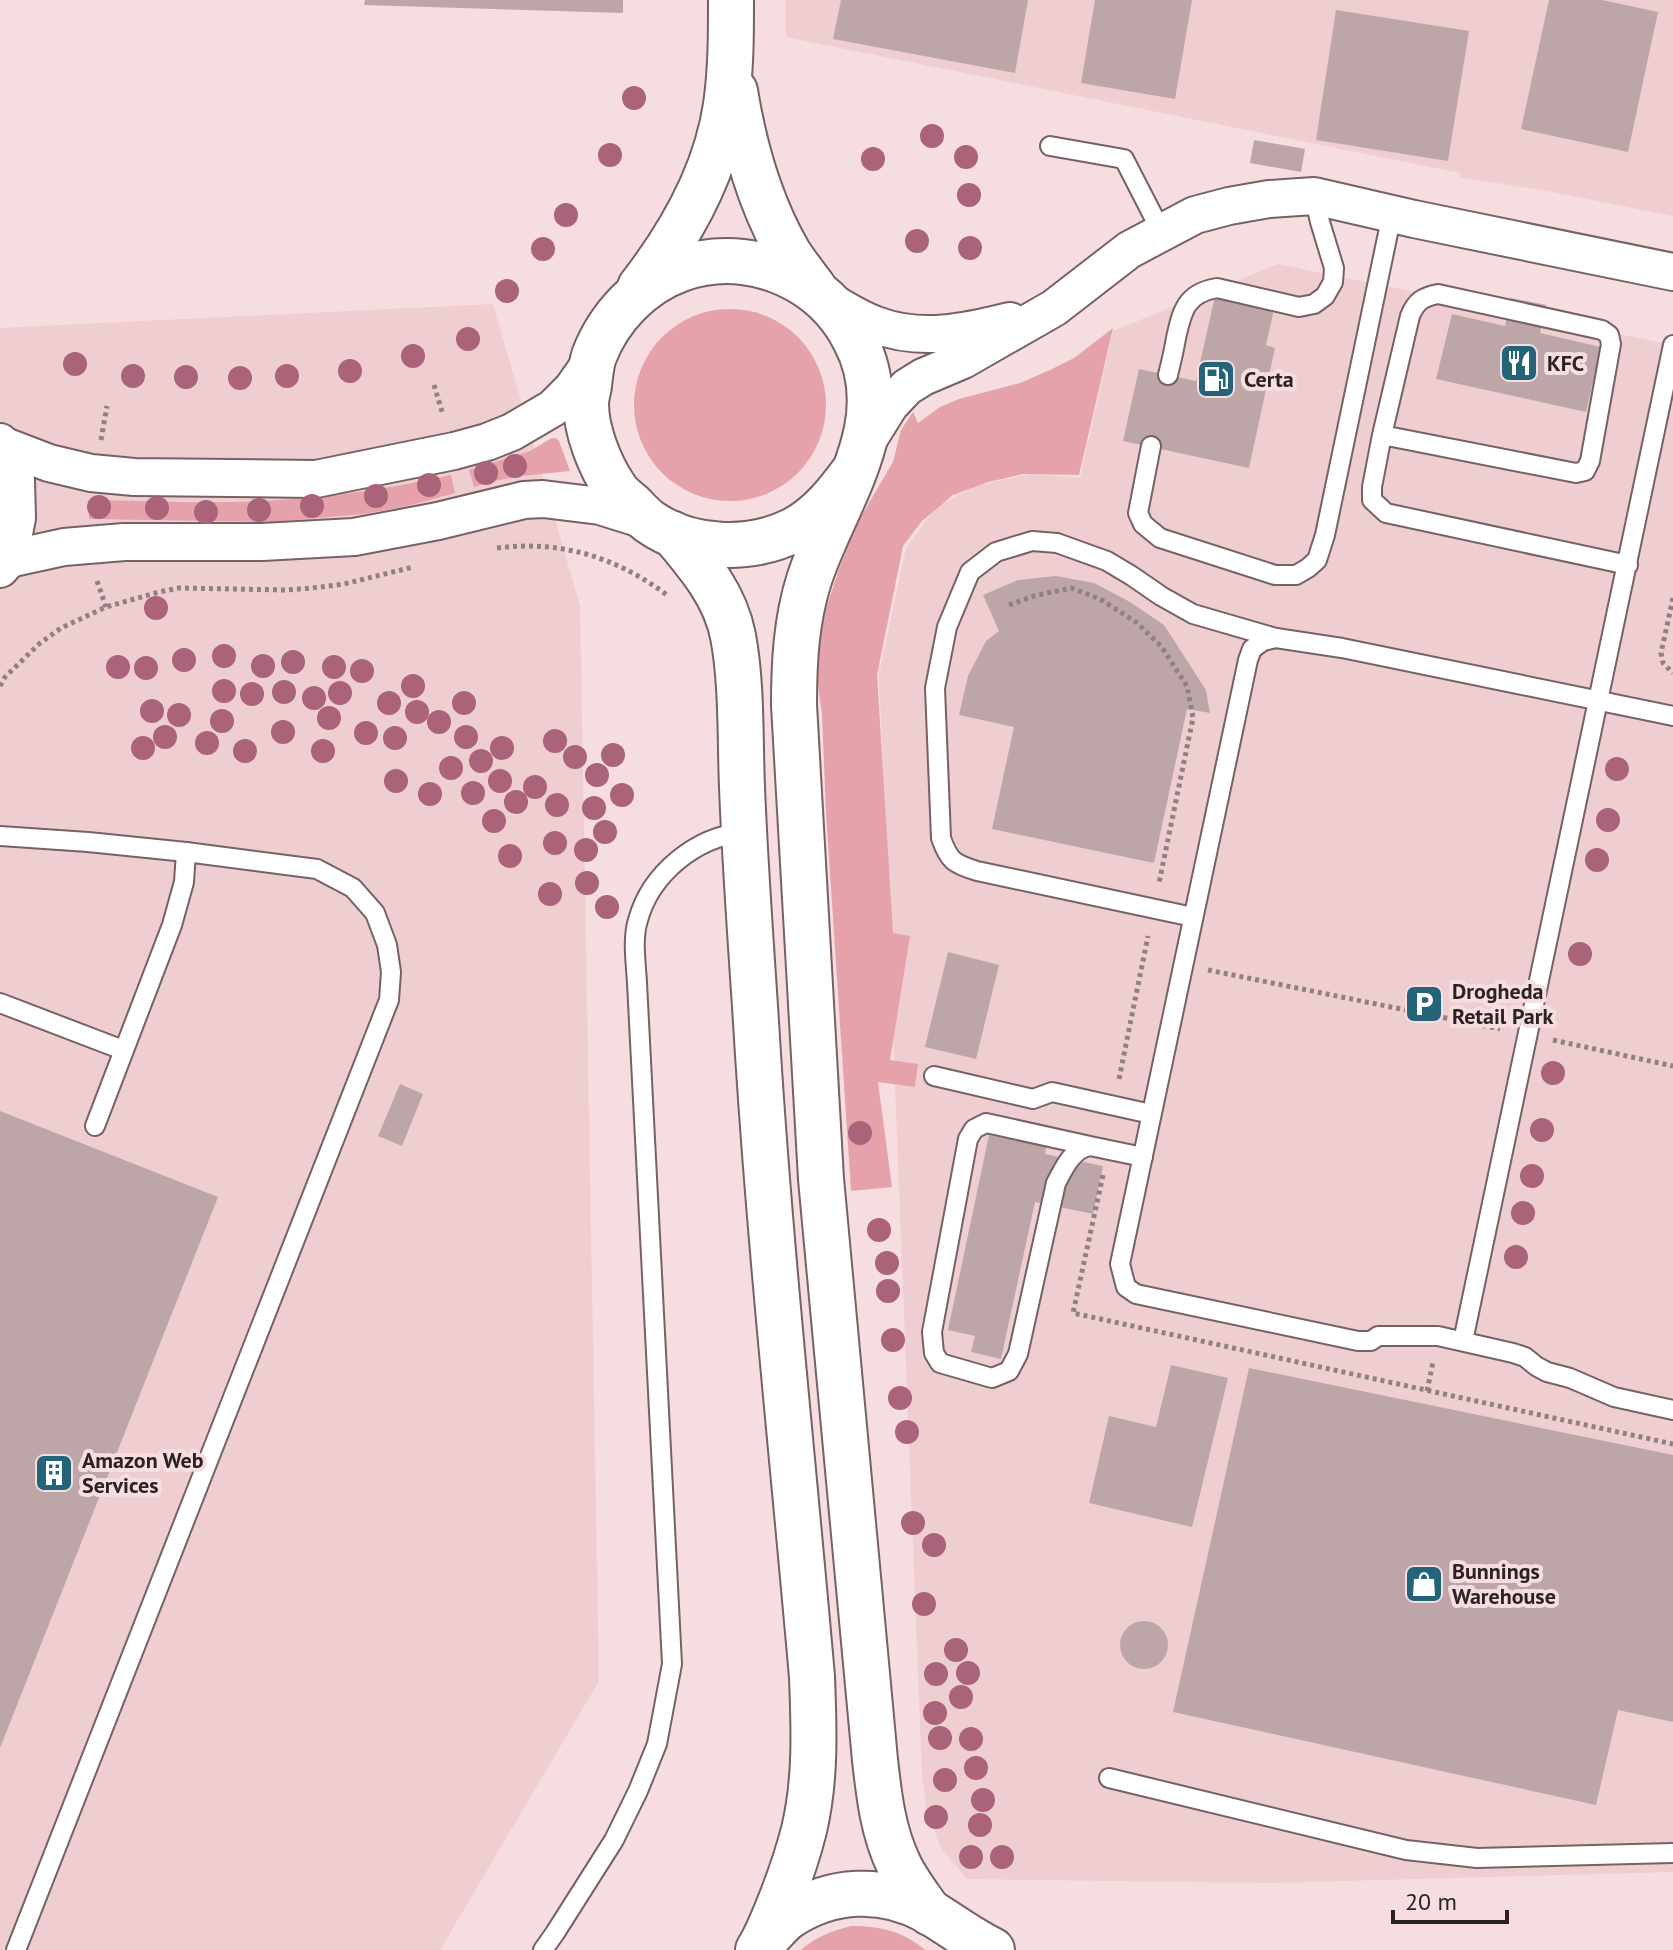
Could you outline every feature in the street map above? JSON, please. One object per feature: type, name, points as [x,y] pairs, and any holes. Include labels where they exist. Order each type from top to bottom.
[{"type":"street","points":[[1,444],[49,463],[91,473],[134,477],[316,479],[487,442],[512,432],[553,408],[572,389],[593,359],[605,331],[679,233],[697,199],[719,138],[726,105],[731,54],[731,0]]},
{"type":"street","points":[[731,54],[740,119],[753,170],[770,215],[789,254],[847,323],[861,352],[869,382],[870,414],[859,459],[809,580],[799,620],[794,659],[798,783],[821,1179],[877,1782],[883,1817],[898,1863],[910,1885],[947,1928]]},
{"type":"street","points":[[4,564],[64,547],[124,542],[262,542],[354,537],[524,500],[543,499],[600,506],[713,545],[755,543],[795,529],[829,505],[890,405],[907,387],[963,360],[1054,308],[1129,250],[1195,215],[1269,199],[1314,196],[1673,272]]},
{"type":"street","points":[[624,307],[650,284],[682,269],[716,261],[751,262],[785,272],[854,315],[877,326],[901,332],[927,335],[979,329],[1054,308]]},
{"type":"street","points":[[593,359],[586,404],[594,450],[616,491],[697,562],[715,588],[726,610],[733,637],[737,673],[760,1097],[812,1677],[814,1730],[805,1827],[798,1853],[761,1945]]},
{"type":"street","points":[[1,444],[16,480],[17,518],[4,564]]},
{"type":"street","points":[[761,1945],[785,1919],[812,1903],[842,1894],[873,1893],[903,1899],[947,1928],[992,1950]]},
{"type":"lane","points":[[1050,146],[1124,159],[1162,233]]},
{"type":"lane","points":[[1168,375],[1183,310],[1205,290],[1217,288],[1299,307],[1314,304],[1325,296],[1333,282],[1334,268],[1314,196]]},
{"type":"lane","points":[[1151,446],[1138,513],[1143,524],[1160,538],[1275,575],[1296,575],[1317,560],[1325,535],[1392,214]]},
{"type":"lane","points":[[1382,435],[1576,473],[1585,471],[1590,461],[1611,344],[1609,335],[1602,330],[1438,294],[1423,297],[1414,305],[1410,316],[1382,435],[1372,500],[1386,513],[1628,565]]},
{"type":"lane","points":[[1463,1341],[1673,345]]},
{"type":"lane","points":[[1193,917],[977,871],[960,866],[947,856],[941,838],[935,688],[947,627],[955,604],[970,572],[996,552],[1032,541],[1057,543],[1107,561],[1193,614],[1276,638],[1342,648],[1673,716]]},
{"type":"lane","points":[[1276,638],[1263,641],[1252,649],[1248,660],[1120,1264],[1126,1287],[1136,1294],[1358,1341],[1371,1341],[1378,1336],[1438,1336],[1463,1341],[1525,1357],[1547,1372],[1570,1378],[1614,1397],[1673,1410]]},
{"type":"lane","points":[[543,1950],[614,1840],[638,1791],[657,1744],[672,1664],[635,941],[637,922],[652,886],[689,852],[707,841],[744,832]]},
{"type":"lane","points":[[0,836],[186,852],[317,869],[353,888],[375,913],[387,945],[391,972],[389,1000],[16,1950]]},
{"type":"lane","points":[[95,1126],[172,925],[184,882],[186,852]]},
{"type":"lane","points":[[0,1003],[123,1050]]},
{"type":"lane","points":[[934,1076],[1033,1099],[1052,1092],[1151,1114]]},
{"type":"lane","points":[[1098,1148],[1083,1147],[1076,1152],[1056,1183],[1018,1354],[1009,1371],[992,1378],[940,1363],[934,1353],[932,1332],[968,1139],[974,1129],[986,1123],[1143,1157]]},
{"type":"lane","points":[[1109,1778],[1406,1850],[1477,1858],[1673,1853]]},
{"type":"path","points":[[434,385],[445,420]]},
{"type":"path","points":[[100,444],[107,406]]},
{"type":"path","points":[[491,549],[549,546],[594,556],[643,578],[674,600]]},
{"type":"path","points":[[0,686],[5,677],[39,644],[61,628],[106,607],[179,588],[312,588],[344,584],[420,565]]},
{"type":"path","points":[[96,580],[106,607]]},
{"type":"path","points":[[1009,605],[1071,588],[1100,599],[1136,622],[1161,646],[1187,686],[1193,718],[1114,1105]]},
{"type":"path","points":[[1673,598],[1661,653],[1663,663],[1673,673]]},
{"type":"path","points":[[1183,965],[1673,1066]]},
{"type":"path","points":[[1098,1148],[1101,1185],[1073,1313],[1673,1444]]},
{"type":"shaded area","points":[[785,0],[1673,0],[1673,216],[1460,177],[1460,173],[786,37]]},
{"type":"shaded area","name":"Drogheda Retail Park","points":[[1278,264],[1673,345],[1673,1872],[1271,1883],[967,1879],[941,1848],[927,1813],[922,1775],[879,674],[906,548],[935,508],[975,486],[1031,474],[1080,478],[1113,331]]},
{"type":"shaded area","points":[[493,304],[580,606],[599,1681],[440,1950],[0,1950],[0,328]]},
{"type":"shaded area","points":[[730,309],[767,316],[798,337],[819,368],[826,405],[819,442],[798,473],[767,494],[730,501],[693,494],[662,473],[641,442],[634,405],[641,368],[662,337],[693,316]]},
{"type":"shaded area","points":[[1113,328],[1079,475],[1023,474],[953,495],[922,521],[903,546],[877,675],[893,933],[910,936],[890,1060],[918,1064],[915,1087],[878,1082],[892,1187],[851,1191],[822,715],[817,677],[825,612],[856,525],[893,462],[901,430],[913,412],[918,423],[940,407],[959,399],[1020,383],[1074,358]]},
{"type":"shaded area","points":[[552,438],[559,441],[570,471],[521,476],[474,487],[469,470],[530,451]]},
{"type":"shaded area","points":[[451,475],[455,493],[364,514],[272,522],[89,519],[89,500],[267,501],[352,493]]},
{"type":"shaded area","points":[[851,1926],[890,1931],[908,1938],[925,1950],[801,1950],[824,1935]]},
{"type":"building","points":[[365,0],[623,0],[623,13],[364,5]]},
{"type":"building","points":[[841,0],[1028,0],[1015,73],[833,39]]},
{"type":"building","points":[[1095,0],[1192,0],[1175,99],[1081,83]]},
{"type":"building","points":[[1549,0],[1602,0],[1658,12],[1628,152],[1521,129]]},
{"type":"building","points":[[1336,10],[1469,31],[1448,161],[1316,140]]},
{"type":"building","points":[[1254,140],[1305,149],[1301,172],[1250,163]]},
{"type":"building","points":[[1215,296],[1274,309],[1266,345],[1275,348],[1249,468],[1123,441],[1139,369],[1196,381]]},
{"type":"building","name":"KFC","points":[[1511,298],[1546,305],[1540,333],[1601,347],[1586,412],[1436,379],[1452,314],[1505,326]]},
{"type":"building","points":[[1056,576],[1094,583],[1164,625],[1206,690],[1210,713],[1187,709],[1154,863],[992,829],[1014,727],[959,715],[968,676],[986,641],[999,631],[983,595],[1018,580]]},
{"type":"building","points":[[948,952],[999,965],[976,1059],[925,1047]]},
{"type":"building","points":[[400,1084],[423,1094],[402,1146],[378,1136]]},
{"type":"building","name":"Amazon Web Services","points":[[0,1111],[218,1197],[0,1748]]},
{"type":"building","points":[[989,1135],[1046,1147],[1045,1154],[1103,1166],[1093,1214],[1035,1202],[1001,1359],[971,1352],[975,1336],[948,1330]]},
{"type":"building","points":[[1171,1365],[1228,1378],[1192,1527],[1089,1503],[1109,1416],[1156,1427]]},
{"type":"building","name":"Bunnings Warehouse","points":[[1249,1368],[1673,1455],[1673,1722],[1618,1710],[1596,1805],[1173,1712]]},
{"type":"building","points":[[1144,1621],[1161,1628],[1168,1645],[1161,1662],[1144,1669],[1127,1662],[1120,1645],[1127,1628]]},
{"type":"place","name":"KFC","points":[[1519,363]]},
{"type":"place","name":"Certa","points":[[1216,379]]},
{"type":"place","name":"Drogheda Retail Park","points":[[1424,1004]]},
{"type":"place","name":"Amazon Web Services","points":[[54,1473]]},
{"type":"place","name":"Bunnings Warehouse","points":[[1424,1584]]}]
